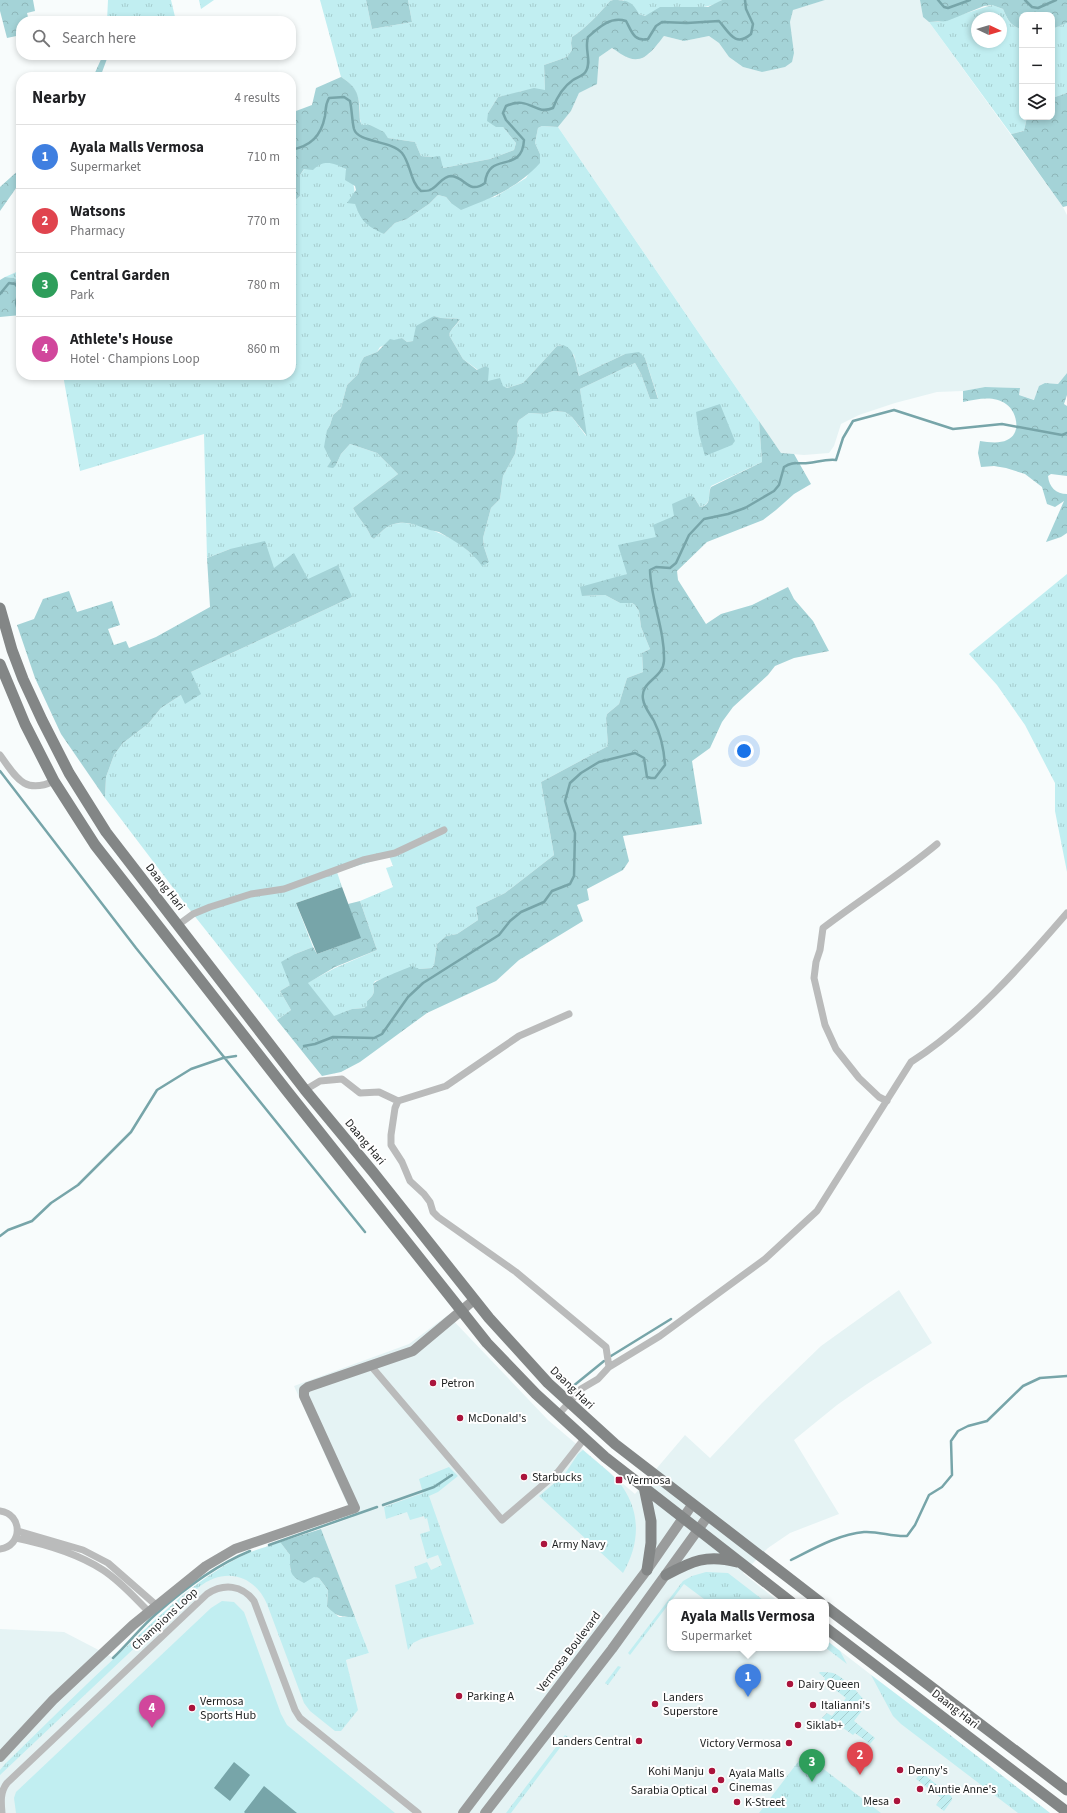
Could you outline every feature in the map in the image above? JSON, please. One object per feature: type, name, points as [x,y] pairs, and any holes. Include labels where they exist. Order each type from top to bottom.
[{"type":"main road","name":"Daang Hari","points":[[0,608],[12,650],[23,679],[69,773],[106,832],[305,1090],[373,1172],[474,1300],[523,1357],[568,1403],[615,1444],[692,1505],[816,1599]]},
{"type":"main road","points":[[0,664],[25,724],[54,781],[95,845],[287,1091],[487,1343],[558,1415],[584,1439],[787,1599]]},
{"type":"main road","points":[[0,1757],[58,1696],[152,1608],[206,1566],[235,1549],[355,1508],[304,1393],[308,1387],[413,1351],[474,1300]]},
{"type":"main road","points":[[644,1487],[651,1521],[651,1543],[647,1570]]},
{"type":"main road","name":"Vermosa Boulevard","points":[[463,1813],[647,1570],[692,1505]]},
{"type":"main road","points":[[485,1813],[607,1655],[708,1516]]},
{"type":"main road","points":[[666,1575],[701,1559],[721,1559],[740,1563]]},
{"type":"main road","name":"Daang Hari","points":[[829,1609],[1067,1790]]},
{"type":"main road","name":"Daang Hari","points":[[829,1630],[1067,1812]]},
{"type":"street","points":[[0,755],[21,782],[37,787],[54,781]]},
{"type":"street","points":[[178,924],[192,914],[210,907],[251,894],[284,889],[363,860],[395,853],[444,830]]},
{"type":"street","points":[[887,1101],[878,1097],[862,1082],[836,1049],[825,1025],[814,978],[816,962],[820,950],[823,928],[868,894],[906,869],[937,844]]},
{"type":"street","points":[[558,1415],[580,1390],[598,1379],[609,1367],[660,1336],[758,1264],[817,1211],[911,1062],[933,1049],[977,1008],[1039,945],[1067,912]]},
{"type":"street","points":[[569,1014],[519,1036],[446,1086],[398,1102],[395,1108],[391,1145],[402,1162],[410,1181],[430,1202],[433,1212],[516,1272],[606,1347],[609,1367]]},
{"type":"street","points":[[305,1090],[320,1081],[342,1079],[360,1093],[379,1092],[398,1102]]},
{"type":"street","points":[[371,1366],[502,1520],[558,1472],[584,1439]]},
{"type":"street","points":[[0,1511],[11,1515],[15,1519],[17,1535],[8,1547],[0,1549]]},
{"type":"street","points":[[17,1535],[77,1556],[93,1564],[104,1570],[152,1608]]},
{"type":"street","name":"Champions Loop","points":[[2,1813],[1,1797],[3,1789],[7,1783],[207,1594],[213,1590],[225,1586],[239,1588],[245,1591],[254,1601],[294,1710],[300,1718],[418,1813]]},
{"type":"shaded area","points":[[825,0],[920,0],[923,17],[929,22],[1063,207],[1067,215],[1067,373],[1058,384],[1045,383],[1035,400],[1019,395],[1019,388],[985,387],[963,391],[937,392],[895,403],[859,415],[841,424],[834,446],[829,453],[804,455],[781,453],[558,127],[571,111],[579,93],[597,84],[599,57],[612,48],[629,58],[649,54],[664,36],[684,41],[709,36],[719,43],[729,57],[743,67],[762,72],[794,53],[790,22],[793,9]]},
{"type":"shaded area","points":[[342,887],[361,938],[317,954],[296,903]]},
{"type":"shaded area","name":"Vermosa","points":[[899,1290],[932,1343],[837,1405],[794,1440],[839,1514],[790,1533],[768,1548],[743,1573],[775,1599],[667,1599],[667,1651],[829,1651],[829,1642],[1050,1813],[0,1813],[0,1629],[64,1632],[114,1658],[182,1595],[207,1577],[251,1552],[357,1710],[346,1660],[369,1653],[321,1529],[353,1517],[294,1386],[409,1344],[448,1315],[548,1420],[635,1494],[685,1435],[710,1458],[762,1403],[821,1346]]},
{"type":"shaded area","points":[[234,1762],[250,1775],[230,1801],[214,1788]]},
{"type":"shaded area","points":[[264,1786],[297,1813],[245,1813],[244,1812]]},
{"type":"green space","points":[[0,0],[33,0],[35,11],[27,13],[28,16],[16,16],[16,36],[7,38],[0,11]]},
{"type":"green space","points":[[108,0],[171,0],[175,16],[107,16]]},
{"type":"green space","points":[[199,0],[214,0],[201,9]]},
{"type":"green space","points":[[320,0],[366,0],[372,29],[412,22],[408,0],[613,0],[610,1],[597,16],[572,37],[572,50],[567,57],[544,65],[545,90],[521,91],[498,97],[488,113],[503,127],[516,143],[514,150],[490,159],[443,168],[433,157],[421,156],[415,142],[388,138],[370,125],[362,125],[357,94],[352,86],[341,77]]},
{"type":"green space","points":[[366,0],[408,0],[412,22],[372,29]]},
{"type":"green space","points":[[622,0],[629,2],[634,6],[639,14],[645,16],[660,7],[708,7],[722,0],[825,0],[793,10],[790,22],[794,53],[792,62],[785,67],[762,72],[743,67],[729,57],[719,43],[709,36],[684,41],[664,36],[645,57],[640,59],[629,58],[612,48],[599,57],[597,84],[579,93],[571,111],[558,127],[542,126],[538,128],[535,143],[540,154],[540,163],[513,186],[461,210],[451,203],[446,197],[438,195],[429,204],[407,219],[395,223],[384,234],[365,223],[355,204],[347,203],[356,190],[355,186],[345,180],[346,169],[329,163],[321,164],[313,170],[304,169],[300,175],[300,196],[296,200],[296,111],[312,105],[316,88],[341,77],[348,81],[358,96],[360,121],[362,125],[370,125],[384,132],[388,138],[415,142],[421,156],[440,156],[443,168],[490,159],[514,150],[516,143],[503,127],[496,127],[487,121],[488,113],[498,97],[534,88],[545,90],[544,65],[567,57],[572,50],[572,37],[597,16],[610,1]]},
{"type":"green space","points":[[623,0],[722,0],[707,6],[664,11],[645,16],[639,14]]},
{"type":"green space","points":[[920,0],[1067,0],[1067,23],[1055,28],[1055,12],[1019,12],[1019,28],[1010,22],[1007,18],[1007,12],[992,5],[984,6],[947,21],[929,22],[923,17]]},
{"type":"green space","points":[[992,5],[1003,9],[1004,12],[971,12],[971,48],[1007,48],[1007,18],[1010,22],[1019,28],[1019,120],[1026,120],[1024,131],[1011,134],[929,22],[938,22]]},
{"type":"green space","points":[[1067,23],[1067,93],[1055,97],[1055,48],[1055,28]]},
{"type":"green space","points":[[101,60],[107,60],[102,72],[95,72]]},
{"type":"green space","points":[[1067,93],[1067,206],[1063,207],[1011,134],[1024,131],[1026,120],[1055,120],[1055,97]]},
{"type":"green space","points":[[542,126],[558,127],[759,421],[762,462],[711,486],[709,499],[707,504],[704,506],[700,507],[694,497],[656,537],[627,574],[582,596],[605,595],[620,603],[632,603],[635,605],[639,611],[641,627],[650,649],[642,653],[643,672],[627,678],[619,704],[607,714],[608,746],[541,782],[554,855],[505,893],[476,907],[478,920],[457,934],[446,936],[437,944],[434,965],[432,968],[419,969],[375,981],[373,984],[373,994],[367,1001],[368,1006],[364,1008],[352,1009],[334,1017],[307,983],[335,968],[377,950],[360,901],[393,887],[386,868],[393,866],[389,856],[337,872],[342,887],[296,903],[313,947],[295,954],[290,985],[280,991],[291,1010],[277,1020],[193,914],[105,798],[106,777],[114,755],[123,743],[148,724],[161,708],[181,695],[191,672],[352,597],[308,579],[274,569],[230,549],[207,558],[204,434],[80,471],[64,380],[296,380],[296,200],[300,196],[300,175],[305,168],[332,162],[339,164],[344,168],[353,184],[355,191],[355,204],[384,234],[395,223],[407,219],[429,204],[438,195],[446,197],[451,203],[495,197],[526,178],[540,154],[535,143],[538,128]],"holes":[[[434,316],[460,319],[449,335],[463,359],[478,370],[485,366],[488,381],[507,388],[523,383],[557,346],[561,345],[574,355],[579,376],[625,354],[645,358],[658,398],[650,399],[641,374],[635,363],[580,389],[586,436],[572,417],[565,412],[553,411],[545,414],[529,413],[519,420],[517,424],[518,436],[515,454],[503,476],[500,499],[491,508],[483,538],[484,547],[489,562],[480,559],[452,539],[432,530],[408,523],[388,526],[374,539],[371,537],[353,508],[398,474],[377,453],[350,444],[341,454],[336,465],[327,467],[331,462],[327,430],[333,415],[341,408],[347,385],[358,374],[360,364],[364,357],[377,352],[380,347],[402,338],[407,342],[413,341]]]},
{"type":"green space","points":[[16,173],[16,188],[0,211],[0,187]]},
{"type":"green space","points":[[16,272],[16,279],[5,277]]},
{"type":"green space","points":[[5,277],[16,279],[16,315],[0,317],[0,280]]},
{"type":"green space","points":[[434,316],[460,319],[449,335],[463,359],[477,370],[485,366],[489,368],[488,381],[500,378],[503,386],[507,388],[523,383],[557,346],[563,345],[571,350],[579,376],[625,354],[639,352],[645,358],[658,399],[650,399],[641,374],[635,363],[580,389],[587,436],[572,417],[565,412],[553,411],[545,414],[529,413],[519,420],[517,424],[518,436],[515,454],[503,476],[500,499],[491,508],[483,538],[484,547],[489,562],[482,566],[468,551],[451,539],[439,532],[412,524],[394,524],[386,528],[374,539],[371,537],[353,508],[398,474],[377,453],[350,444],[341,454],[333,468],[327,467],[331,461],[324,447],[327,430],[333,415],[341,408],[347,385],[358,374],[360,364],[364,357],[377,352],[390,339],[394,340],[402,338],[407,342],[413,341],[416,326]]},
{"type":"green space","points":[[1067,373],[1067,395],[1064,404],[1067,406],[1067,476],[1051,474],[1048,476],[1052,487],[1056,491],[1067,494],[1067,533],[1061,537],[1046,542],[1064,501],[1055,507],[1047,504],[1042,487],[1025,474],[994,466],[981,467],[978,453],[980,441],[1001,442],[1012,437],[1016,428],[1015,417],[1010,407],[996,399],[985,398],[963,402],[963,391],[985,387],[1020,388],[1019,395],[1034,400],[1039,386],[1045,383],[1058,384]]},
{"type":"green space","points":[[720,404],[735,441],[732,445],[705,456],[699,434],[696,412]]},
{"type":"green space","points":[[759,421],[781,453],[794,454],[811,484],[794,494],[763,520],[707,542],[677,571],[678,580],[706,624],[721,614],[752,605],[788,587],[794,599],[813,621],[829,651],[794,658],[775,666],[768,675],[733,707],[722,722],[710,748],[692,761],[702,824],[623,836],[629,861],[623,870],[587,889],[589,900],[577,905],[583,921],[519,960],[496,981],[427,1013],[360,1062],[341,1072],[322,1076],[277,1020],[291,1010],[280,991],[290,985],[281,962],[295,954],[313,947],[317,954],[360,938],[348,904],[360,901],[377,950],[335,967],[308,983],[334,1016],[352,1009],[364,1008],[367,1006],[367,1001],[373,994],[373,984],[375,982],[412,966],[419,969],[432,968],[434,965],[437,944],[446,936],[457,934],[478,920],[476,907],[505,893],[554,855],[541,782],[608,746],[607,714],[619,704],[627,678],[643,672],[642,653],[650,649],[641,627],[639,611],[635,605],[632,603],[620,603],[605,595],[582,596],[580,587],[627,574],[618,545],[656,537],[653,525],[674,516],[672,504],[690,496],[694,497],[700,507],[704,506],[708,502],[711,487],[762,462]]},
{"type":"green space","points":[[265,541],[274,568],[294,553],[308,579],[338,565],[352,597],[191,672],[201,694],[185,704],[181,695],[161,708],[148,724],[123,743],[114,755],[106,777],[105,798],[61,734],[35,678],[17,625],[34,619],[43,599],[69,591],[77,612],[112,601],[120,625],[108,629],[114,645],[126,641],[129,648],[156,637],[210,607],[207,558],[230,549]]},
{"type":"green space","points":[[1067,574],[1067,872],[1055,811],[1055,783],[1025,725],[997,685],[969,654]]},
{"type":"green space","points":[[583,1450],[618,1481],[626,1492],[631,1503],[636,1526],[635,1538],[629,1561],[623,1573],[539,1496],[564,1475],[578,1454]]},
{"type":"green space","points":[[449,1467],[458,1476],[438,1492],[429,1496],[474,1624],[421,1639],[413,1643],[408,1650],[395,1585],[417,1578],[414,1567],[427,1562],[431,1570],[442,1565],[438,1555],[427,1559],[420,1534],[430,1531],[427,1518],[425,1519],[424,1516],[410,1520],[407,1512],[386,1519],[384,1507],[423,1493],[419,1479]]},
{"type":"green space","points":[[321,1529],[355,1617],[340,1616],[330,1610],[327,1606],[328,1590],[319,1578],[314,1577],[304,1583],[295,1578],[291,1572],[290,1555],[280,1542]]},
{"type":"green space","points":[[280,1542],[290,1555],[290,1570],[319,1578],[328,1590],[327,1606],[339,1617],[355,1617],[369,1653],[346,1660],[358,1710],[341,1731],[335,1731],[310,1711],[304,1703],[267,1604],[261,1594],[246,1580],[238,1577],[218,1577],[199,1587],[0,1775],[0,1770],[5,1764],[106,1666],[182,1596],[232,1561],[254,1551]]},
{"type":"green space","points":[[706,1572],[728,1573],[762,1599],[704,1599],[684,1584],[673,1599],[669,1599],[683,1581],[692,1576]]},
{"type":"green space","name":"Vermosa Sports Hub","points":[[222,1601],[234,1602],[244,1612],[281,1714],[287,1725],[395,1813],[16,1813],[14,1798],[16,1792],[211,1608]]},
{"type":"green space","points":[[667,1602],[667,1606],[630,1655],[628,1653]]},
{"type":"green space","points":[[829,1642],[840,1651],[847,1664],[829,1650]]},
{"type":"green space","points":[[618,1666],[621,1667],[608,1685],[605,1683]]},
{"type":"green space","points":[[828,1672],[838,1675],[856,1691],[867,1704],[854,1721],[875,1738],[870,1744],[855,1733],[853,1735],[839,1725],[836,1729],[822,1718],[827,1713],[832,1716],[846,1698],[824,1681],[825,1678],[819,1673]]},
{"type":"green space","points":[[871,1675],[1050,1813],[1018,1813],[901,1724],[893,1716]]},
{"type":"green space","points":[[565,1735],[568,1737],[511,1813],[506,1813]]},
{"type":"green space","points":[[804,1754],[881,1813],[759,1813]]},
{"type":"green space","points":[[921,1772],[952,1797],[952,1800],[944,1811],[936,1805],[941,1798],[916,1779]]},
{"type":"waterway","points":[[296,149],[309,143],[321,130],[326,105],[329,98],[344,97],[350,101],[353,126],[357,134],[390,146],[402,153],[415,183],[421,191],[430,190],[448,176],[456,177],[471,186],[479,186],[485,183],[487,173],[492,167],[512,160],[522,151],[524,140],[506,120],[503,113],[506,106],[514,103],[521,103],[541,110],[553,108],[563,89],[573,80],[585,73],[588,67],[588,37],[601,26],[610,21],[626,21],[636,38],[643,40],[648,39],[656,26],[662,22],[687,23],[719,21],[729,34],[736,39],[741,39],[751,34],[753,24],[746,9],[745,0]]},
{"type":"waterway","points":[[938,0],[944,7],[948,8],[970,0]]},
{"type":"waterway","points":[[1025,0],[1032,7],[1038,8],[1056,0]]},
{"type":"waterway","points":[[0,294],[9,283],[16,285]]},
{"type":"waterway","points":[[304,1046],[315,1044],[333,1037],[374,1038],[382,1034],[408,997],[423,983],[499,935],[510,921],[521,912],[544,902],[552,891],[570,884],[574,876],[575,833],[565,801],[570,783],[581,773],[599,762],[635,753],[644,758],[647,777],[655,778],[665,765],[659,732],[646,708],[643,699],[645,688],[660,672],[664,661],[664,649],[650,570],[656,567],[670,568],[676,563],[689,535],[704,519],[728,514],[745,508],[774,491],[779,485],[784,467],[787,465],[793,463],[836,460],[843,438],[853,421],[894,410],[953,429],[1002,424],[1062,435],[1067,433]]},
{"type":"waterway","points":[[0,771],[136,948],[365,1232]]},
{"type":"waterway","points":[[0,1236],[8,1230],[32,1221],[51,1203],[78,1185],[131,1132],[157,1090],[191,1069],[223,1058],[236,1056]]},
{"type":"waterway","points":[[611,1356],[671,1319]]},
{"type":"waterway","points":[[572,1387],[604,1361]]},
{"type":"waterway","points":[[791,1560],[826,1543],[855,1533],[875,1532],[896,1536],[907,1536],[915,1525],[929,1495],[942,1487],[952,1475],[951,1441],[958,1431],[968,1426],[987,1421],[1023,1386],[1040,1378],[1067,1376]]},
{"type":"waterway","points":[[383,1505],[434,1487],[452,1475]]},
{"type":"waterway","points":[[269,1545],[377,1507]]},
{"type":"waterway","points":[[113,1658],[150,1619],[201,1578],[225,1563],[250,1551]]},
{"type":"place","name":"Petron","points":[[433,1383]]},
{"type":"place","name":"McDonald's","points":[[460,1418]]},
{"type":"place","name":"Starbucks","points":[[524,1477]]},
{"type":"place","name":"Vermosa","points":[[619,1480]]},
{"type":"place","name":"Army Navy","points":[[544,1544]]},
{"type":"place","name":"Dairy Queen","points":[[790,1684]]},
{"type":"place","name":"Parking A","points":[[459,1696]]},
{"type":"place","name":"Ayala Malls Vermosa","points":[[748,1697]]},
{"type":"place","name":"Landers Superstore","points":[[655,1704]]},
{"type":"place","name":"Italianni's","points":[[813,1705]]},
{"type":"place","name":"Vermosa Sports Hub","points":[[192,1708]]},
{"type":"place","name":"Siklab+","points":[[798,1725]]},
{"type":"place","name":"Athlete's House","points":[[152,1728]]},
{"type":"place","name":"Landers Central","points":[[639,1741]]},
{"type":"place","name":"Victory Vermosa","points":[[789,1743]]},
{"type":"place","name":"Denny's","points":[[900,1770]]},
{"type":"place","name":"Kohi Manju","points":[[712,1771]]},
{"type":"place","name":"Watsons","points":[[860,1775]]},
{"type":"place","name":"Ayala Malls Cinemas","points":[[721,1780]]},
{"type":"place","name":"Central Garden","points":[[812,1782]]},
{"type":"place","name":"Auntie Anne's","points":[[920,1789]]},
{"type":"place","name":"Sarabia Optical","points":[[715,1790]]},
{"type":"place","name":"Mesa","points":[[897,1801]]},
{"type":"place","name":"K-Street","points":[[737,1802]]}]
